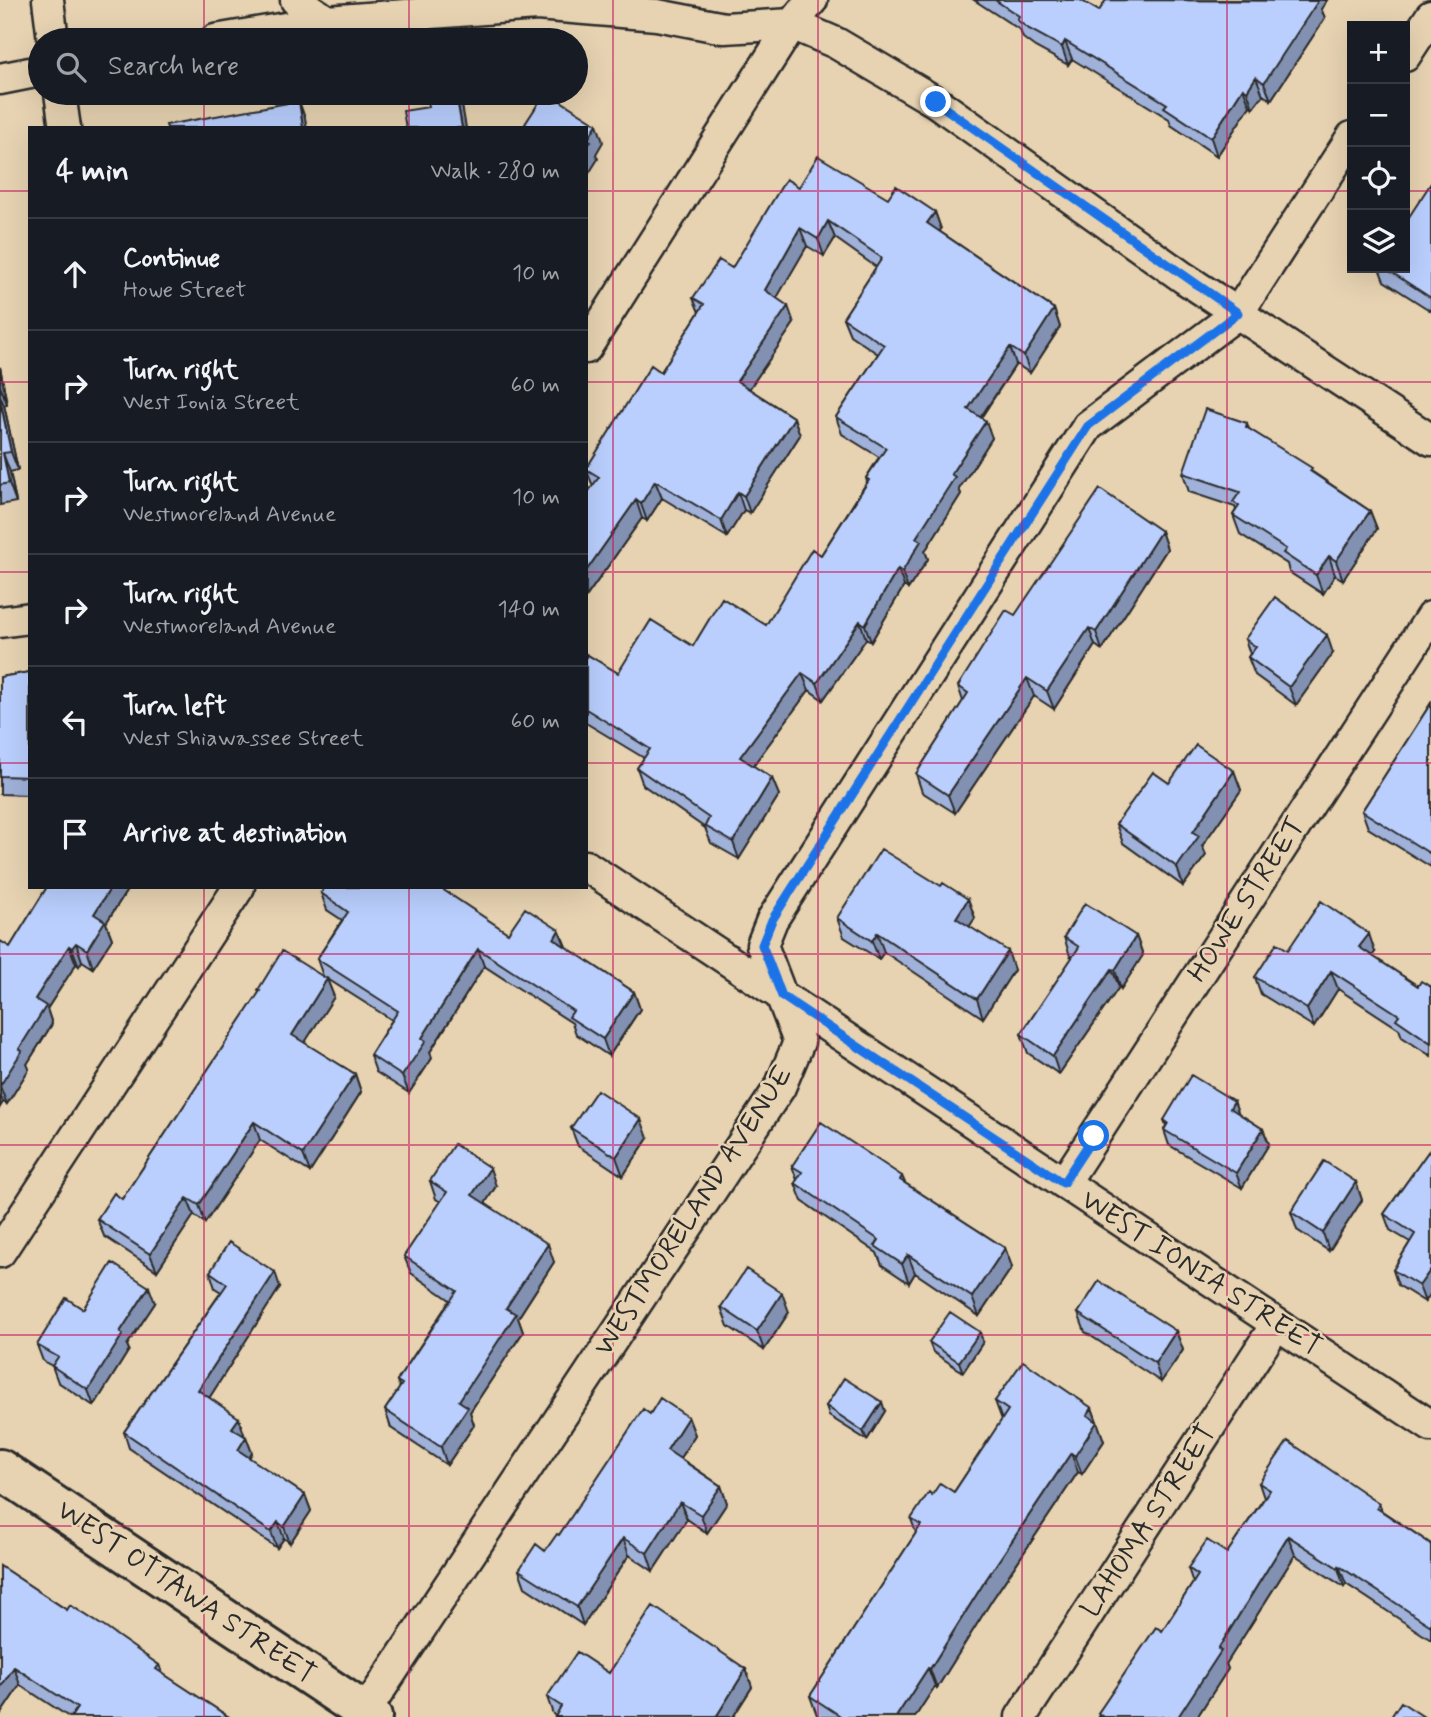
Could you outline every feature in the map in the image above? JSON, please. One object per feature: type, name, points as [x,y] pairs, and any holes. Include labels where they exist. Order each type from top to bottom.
[{"type":"street","points":[[48,0],[52,28]]},
{"type":"street","points":[[296,0],[327,21]]},
{"type":"street","points":[[286,28],[327,21],[537,5],[657,15],[724,28],[788,12],[812,0]]},
{"type":"street","points":[[788,12],[936,102],[1238,313],[1431,440]]},
{"type":"street","points":[[588,345],[788,12]]},
{"type":"street","points":[[1410,48],[1431,16]]},
{"type":"street","points":[[0,79],[28,73]]},
{"type":"street","points":[[62,105],[65,126]]},
{"type":"street","name":"WESTMORELAND AVENUE","points":[[368,1715],[780,1087],[791,1066],[799,1042],[762,945],[772,920],[1088,426],[1238,313],[1347,145]]},
{"type":"street","name":"HOWE STREET","points":[[1063,1183],[1431,617]]},
{"type":"street","points":[[0,622],[28,618]]},
{"type":"street","name":"WEST IONIA STREET","points":[[588,867],[1431,1426]]},
{"type":"street","points":[[0,1252],[238,889]]},
{"type":"street","name":"LAHOMA STREET","points":[[1021,1717],[1276,1325]]},
{"type":"street","name":"WEST OTTAWA STREET","points":[[0,1469],[368,1715]]},
{"type":"building","points":[[995,0],[1080,0],[1099,11],[1106,0],[1318,1],[1264,83],[1256,77],[1247,91],[1243,88],[1211,138],[1164,107],[1167,104],[1065,41],[1062,47],[1029,29],[1017,20],[1019,16]]},
{"type":"building","points":[[277,105],[300,105],[303,126],[166,126]]},
{"type":"building","points":[[458,105],[462,126],[406,126],[403,111]]},
{"type":"building","points":[[537,105],[567,105],[597,124],[588,139],[588,126],[525,124]]},
{"type":"building","points":[[818,156],[888,198],[896,186],[935,212],[927,223],[1054,309],[1024,356],[1010,347],[968,409],[986,421],[951,474],[955,477],[916,538],[921,541],[902,572],[898,569],[865,625],[860,621],[817,683],[802,673],[740,757],[772,778],[733,842],[705,826],[709,818],[637,768],[650,749],[588,710],[588,655],[618,673],[651,620],[693,646],[722,598],[766,625],[812,549],[821,555],[886,448],[836,417],[884,345],[843,318],[882,258],[828,221],[818,239],[800,228],[765,290],[788,306],[737,381],[794,418],[744,496],[738,492],[721,520],[655,481],[641,504],[636,500],[588,568],[588,492],[599,477],[588,470],[588,466],[651,365],[661,372],[704,304],[693,298],[719,260],[732,268],[786,179],[799,187]]},
{"type":"building","points":[[1431,183],[1431,298],[1393,273],[1410,273],[1410,215]]},
{"type":"building","points":[[0,400],[11,452],[3,453],[9,483],[0,485]]},
{"type":"building","points":[[1205,409],[1247,423],[1246,427],[1312,468],[1310,471],[1370,511],[1336,561],[1329,556],[1316,575],[1283,553],[1286,549],[1233,515],[1239,506],[1233,502],[1240,492],[1183,473]]},
{"type":"building","points":[[1100,489],[1161,531],[1096,632],[1089,628],[1047,691],[1027,678],[948,795],[916,774],[968,693],[958,686],[1006,610],[1015,615]]},
{"type":"building","points":[[1275,597],[1327,635],[1289,687],[1248,657],[1256,647],[1245,639]]},
{"type":"building","points":[[28,672],[28,777],[0,776],[0,677]]},
{"type":"building","points":[[1431,703],[1431,850],[1429,853],[1362,811]]},
{"type":"building","points":[[1196,745],[1234,771],[1193,832],[1199,836],[1177,867],[1116,824],[1153,772],[1169,783]]},
{"type":"building","points":[[881,849],[941,886],[943,883],[968,899],[956,918],[1008,951],[977,999],[877,933],[872,941],[837,918]]},
{"type":"building","points":[[46,889],[110,889],[94,914],[105,921],[87,950],[76,943],[72,948],[69,946],[35,999],[46,1006],[0,1086],[0,941],[10,947]]},
{"type":"building","points":[[324,889],[442,889],[508,933],[525,908],[559,930],[554,939],[634,992],[603,1039],[569,1017],[573,1011],[478,949],[422,1038],[426,1041],[402,1076],[370,1055],[398,1011],[317,959],[348,912],[321,893]]},
{"type":"building","points":[[1321,901],[1369,934],[1359,947],[1418,986],[1421,981],[1431,987],[1431,1043],[1396,1019],[1399,1015],[1331,971],[1307,1009],[1255,977],[1277,943],[1288,950]]},
{"type":"building","points":[[1085,903],[1136,936],[1053,1056],[1021,1034],[1079,947],[1064,937]]},
{"type":"building","points":[[282,951],[327,979],[292,1035],[355,1074],[303,1154],[254,1122],[199,1205],[187,1198],[150,1254],[97,1219],[114,1193],[122,1199],[260,991],[258,990]]},
{"type":"building","points":[[1191,1075],[1234,1101],[1230,1108],[1263,1129],[1236,1173],[1164,1130],[1168,1123],[1164,1120]]},
{"type":"building","points":[[597,1090],[641,1119],[616,1157],[571,1128]]},
{"type":"building","points":[[821,1122],[902,1176],[900,1180],[1005,1248],[972,1297],[908,1255],[902,1264],[875,1246],[879,1240],[795,1183],[802,1172],[792,1166]]},
{"type":"building","points":[[454,1144],[490,1168],[472,1195],[548,1244],[506,1308],[516,1314],[459,1401],[468,1407],[441,1447],[385,1410],[402,1384],[397,1381],[457,1291],[404,1256],[447,1192],[430,1181]]},
{"type":"building","points":[[1428,1152],[1431,1154],[1431,1269],[1419,1286],[1393,1270],[1415,1234],[1384,1214]]},
{"type":"building","points":[[1324,1161],[1356,1182],[1323,1233],[1291,1212]]},
{"type":"building","points":[[229,1242],[275,1272],[198,1390],[239,1418],[232,1428],[246,1437],[238,1450],[305,1495],[284,1527],[278,1522],[271,1532],[124,1432],[227,1284],[210,1272]]},
{"type":"building","points":[[112,1263],[149,1287],[88,1390],[52,1366],[58,1357],[37,1345],[66,1298],[83,1309]]},
{"type":"building","points":[[746,1269],[782,1293],[757,1331],[721,1307]]},
{"type":"building","points":[[1099,1281],[1176,1331],[1155,1363],[1078,1313]]},
{"type":"building","points":[[950,1312],[980,1332],[959,1362],[929,1342]]},
{"type":"building","points":[[1023,1361],[1092,1408],[1087,1415],[1097,1422],[1075,1456],[1071,1453],[896,1717],[842,1717],[810,1696],[921,1525],[911,1519],[929,1492],[932,1495],[940,1483],[954,1492],[1008,1410],[995,1401]]},
{"type":"building","points":[[844,1378],[882,1402],[863,1431],[826,1406]]},
{"type":"building","points":[[660,1398],[688,1417],[667,1450],[721,1486],[701,1515],[680,1502],[647,1553],[623,1538],[577,1607],[519,1570],[536,1544],[545,1551],[557,1534],[559,1535],[643,1409],[650,1414]]},
{"type":"building","points":[[1288,1441],[1379,1503],[1377,1508],[1431,1544],[1431,1626],[1288,1536],[1218,1649],[1221,1651],[1178,1717],[1101,1717],[1098,1713],[1156,1627],[1162,1631],[1198,1575],[1188,1568],[1207,1540],[1227,1553],[1270,1490],[1259,1483]]},
{"type":"building","points":[[0,1566],[67,1610],[70,1605],[106,1628],[159,1665],[156,1669],[229,1717],[71,1717],[77,1708],[14,1667],[0,1688]]},
{"type":"building","points":[[653,1606],[746,1669],[716,1717],[555,1717],[561,1706],[547,1697],[577,1652],[609,1673]]},
{"type":"building","points":[[1401,1702],[1424,1717],[1391,1717]]},
{"type":"route","points":[[936,102],[1184,278],[1238,313],[1088,426],[772,920],[762,945],[782,996],[1063,1183],[1094,1136]]}]
